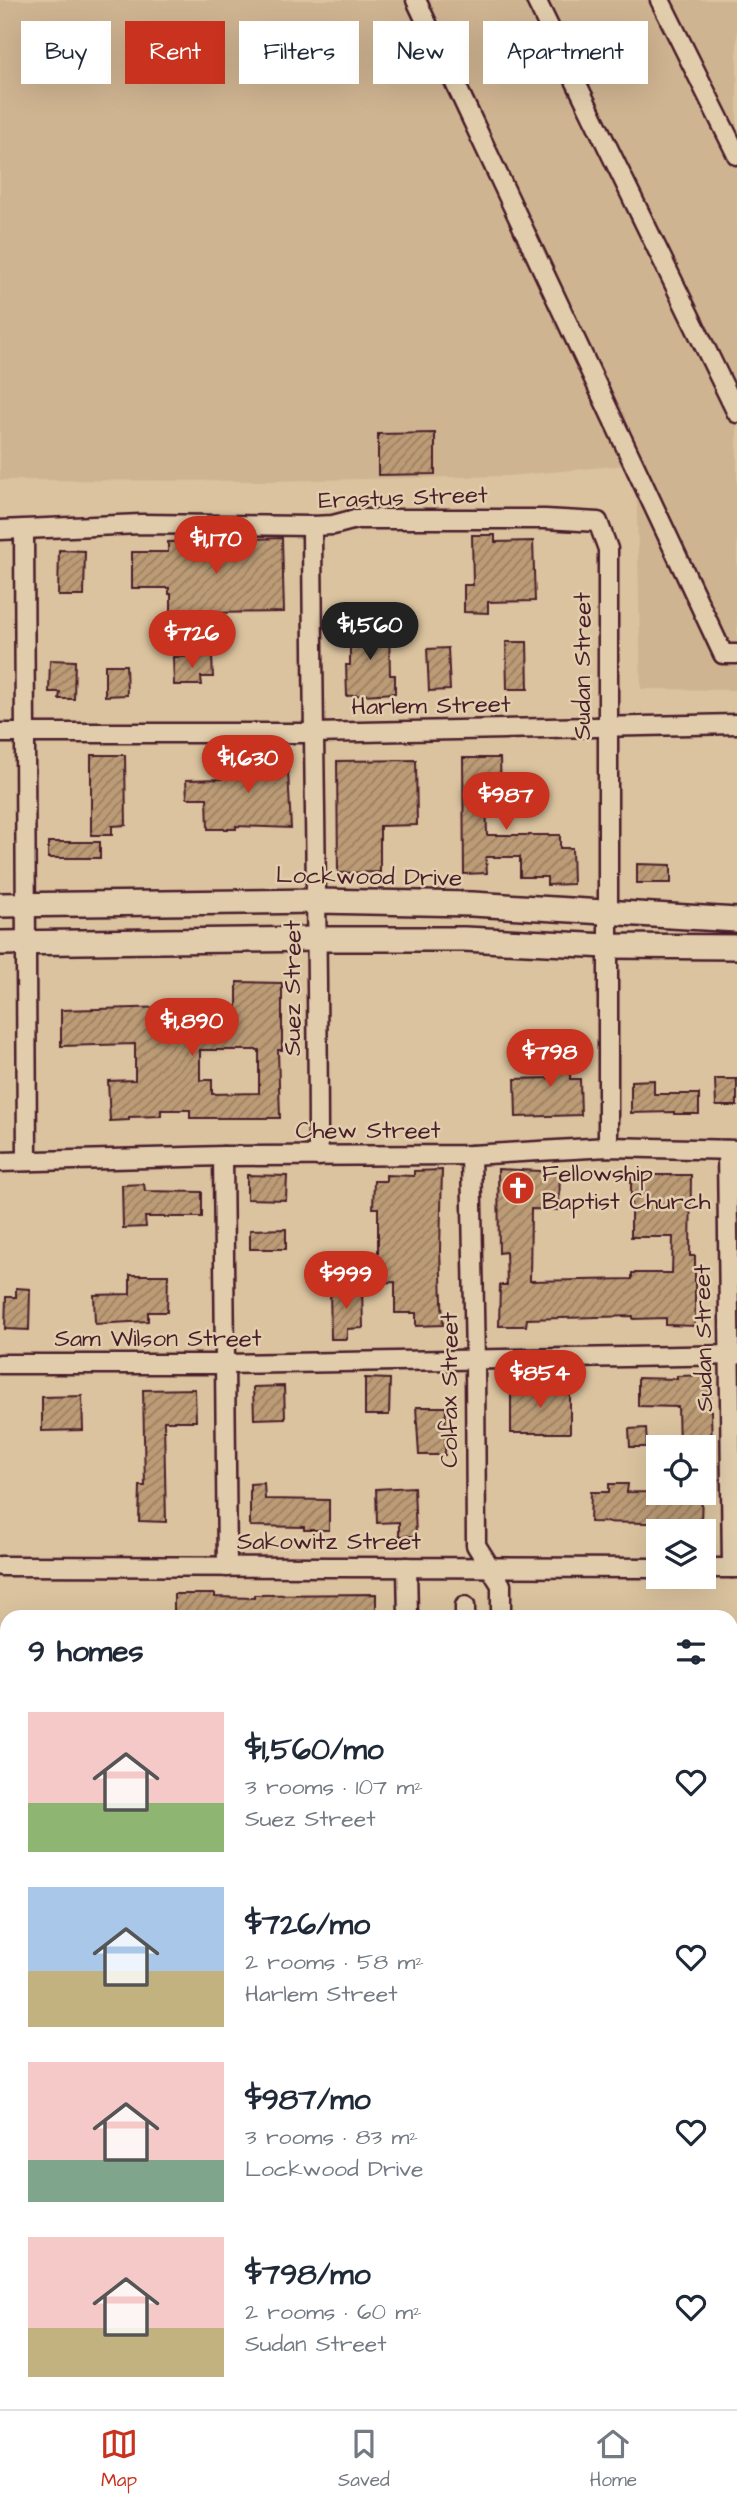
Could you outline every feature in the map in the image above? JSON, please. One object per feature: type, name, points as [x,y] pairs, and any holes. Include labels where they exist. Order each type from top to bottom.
[{"type":"main road","name":"Lockwood Drive","points":[[0,905],[317,901],[472,904],[737,920]]},
{"type":"main road","points":[[0,943],[464,939],[608,946],[737,947]]},
{"type":"street","points":[[416,0],[723,654],[737,654]]},
{"type":"street","points":[[536,0],[737,413]]},
{"type":"street","points":[[660,0],[737,155]]},
{"type":"street","name":"Erastus Street","points":[[0,530],[141,524],[312,526],[356,519],[545,519],[598,522]]},
{"type":"street","name":"Sudan Street","points":[[598,522],[608,549],[608,1147]]},
{"type":"street","name":"Suez Street","points":[[312,526],[318,1156]]},
{"type":"street","points":[[24,530],[27,1161]]},
{"type":"street","name":"Harlem Street","points":[[0,733],[313,733],[737,724]]},
{"type":"street","name":"Chew Street","points":[[0,1162],[223,1156],[471,1155],[608,1147],[732,1150]]},
{"type":"street","name":"Sudan Street","points":[[732,1150],[734,1568]]},
{"type":"street","name":"Colfax Street","points":[[471,1155],[475,1545],[501,1585],[501,1610]]},
{"type":"street","points":[[223,1156],[227,1567]]},
{"type":"street","name":"Sam Wilson Street","points":[[0,1364],[475,1361],[732,1355]]},
{"type":"street","name":"Sakowitz Street","points":[[0,1566],[646,1568]]},
{"type":"street","points":[[407,1567],[408,1610]]},
{"type":"street","points":[[716,1568],[734,1568]]},
{"type":"shaded area","points":[[0,0],[737,0],[737,690],[641,689],[636,464],[508,476],[268,481],[0,480]]},
{"type":"building","points":[[435,433],[435,474],[378,475],[378,434]]},
{"type":"building","points":[[472,535],[495,535],[495,542],[533,541],[535,601],[488,602],[488,613],[464,612],[464,585],[473,585]]},
{"type":"building","points":[[282,538],[284,612],[208,613],[208,618],[171,617],[169,588],[132,588],[132,552],[168,552],[168,542]]},
{"type":"building","points":[[59,550],[85,551],[84,596],[58,596]]},
{"type":"building","points":[[389,626],[390,675],[395,675],[395,693],[347,696],[346,665],[350,665],[350,627]]},
{"type":"building","points":[[506,642],[527,642],[528,689],[507,689]]},
{"type":"building","points":[[448,648],[450,690],[429,691],[427,649]]},
{"type":"building","points":[[212,656],[213,677],[201,677],[202,685],[174,685],[173,657]]},
{"type":"building","points":[[50,660],[75,661],[74,699],[59,699],[60,692],[49,692]]},
{"type":"building","points":[[105,665],[126,665],[127,695],[105,696]]},
{"type":"building","points":[[287,752],[291,828],[236,826],[236,829],[208,829],[207,798],[187,798],[186,780],[222,779],[222,768],[255,767],[255,753]]},
{"type":"building","points":[[91,755],[125,755],[126,825],[112,826],[112,835],[91,835]]},
{"type":"building","points":[[463,758],[500,758],[501,793],[486,793],[487,835],[560,835],[560,848],[572,848],[573,884],[547,885],[547,877],[520,877],[520,857],[486,857],[487,873],[464,874]]},
{"type":"building","points":[[416,760],[417,825],[380,826],[380,872],[338,873],[337,761]]},
{"type":"building","points":[[48,842],[100,842],[100,858],[48,858]]},
{"type":"building","points":[[637,864],[671,865],[671,883],[637,883]]},
{"type":"building","points":[[237,982],[282,983],[282,1050],[278,1050],[280,1118],[190,1118],[190,1110],[161,1110],[161,1116],[129,1117],[129,1120],[110,1121],[108,1081],[135,1080],[135,1044],[61,1046],[61,1010],[170,1007],[170,1027],[237,1027]],"holes":[[[200,1050],[259,1050],[259,1093],[212,1094],[212,1080],[200,1080]]]},
{"type":"building","points":[[550,1045],[571,1045],[570,1079],[580,1079],[581,1115],[516,1117],[515,1079],[549,1078]]},
{"type":"building","points":[[715,1079],[737,1079],[737,1106],[716,1106]]},
{"type":"building","points":[[654,1080],[654,1094],[699,1094],[699,1114],[631,1113],[631,1081]]},
{"type":"building","points":[[498,1169],[560,1172],[559,1210],[531,1209],[530,1281],[632,1279],[632,1273],[672,1273],[673,1237],[631,1237],[631,1175],[691,1175],[690,1256],[695,1256],[695,1326],[666,1325],[666,1318],[633,1319],[633,1316],[527,1319],[526,1326],[499,1326],[500,1285],[507,1285],[506,1252],[499,1253]]},
{"type":"building","points":[[442,1170],[440,1250],[443,1325],[416,1326],[416,1313],[395,1313],[395,1282],[373,1283],[373,1255],[378,1255],[378,1208],[373,1208],[374,1181],[386,1181],[386,1175],[414,1176],[414,1171]]},
{"type":"building","points":[[247,1175],[287,1176],[286,1200],[247,1199]]},
{"type":"building","points":[[144,1184],[145,1191],[202,1192],[202,1217],[145,1217],[146,1227],[123,1228],[122,1185]]},
{"type":"building","points":[[286,1229],[286,1249],[250,1249],[250,1230]]},
{"type":"building","points":[[130,1275],[168,1275],[167,1312],[148,1312],[148,1321],[95,1324],[94,1295],[130,1294]]},
{"type":"building","points":[[330,1287],[362,1287],[363,1328],[347,1329],[347,1339],[331,1339]]},
{"type":"building","points":[[16,1288],[30,1289],[29,1330],[5,1329],[6,1297],[16,1297]]},
{"type":"building","points":[[710,1375],[712,1435],[679,1435],[678,1407],[638,1406],[638,1378],[677,1379],[677,1376]]},
{"type":"building","points":[[365,1378],[390,1379],[389,1415],[365,1415]]},
{"type":"building","points":[[284,1386],[285,1418],[254,1419],[253,1387]]},
{"type":"building","points":[[511,1388],[570,1388],[570,1433],[511,1433]]},
{"type":"building","points":[[195,1389],[196,1421],[164,1421],[166,1522],[139,1521],[140,1486],[145,1486],[143,1390]]},
{"type":"building","points":[[82,1396],[83,1430],[42,1431],[42,1397]]},
{"type":"building","points":[[416,1407],[446,1407],[445,1455],[419,1455]]},
{"type":"building","points":[[646,1428],[646,1447],[630,1447],[629,1429]]},
{"type":"building","points":[[264,1483],[265,1499],[329,1500],[329,1530],[250,1526],[250,1484]]},
{"type":"building","points":[[609,1484],[628,1484],[627,1492],[646,1492],[646,1505],[702,1505],[701,1519],[646,1519],[646,1523],[590,1522],[591,1492],[609,1492]]},
{"type":"building","points":[[414,1487],[416,1536],[399,1536],[399,1522],[377,1523],[376,1489]]},
{"type":"building","points":[[174,1594],[254,1598],[254,1595],[376,1594],[376,1610],[174,1610]]},
{"type":"place","name":"Fellowship Baptist Church","points":[[518,1188]]}]
